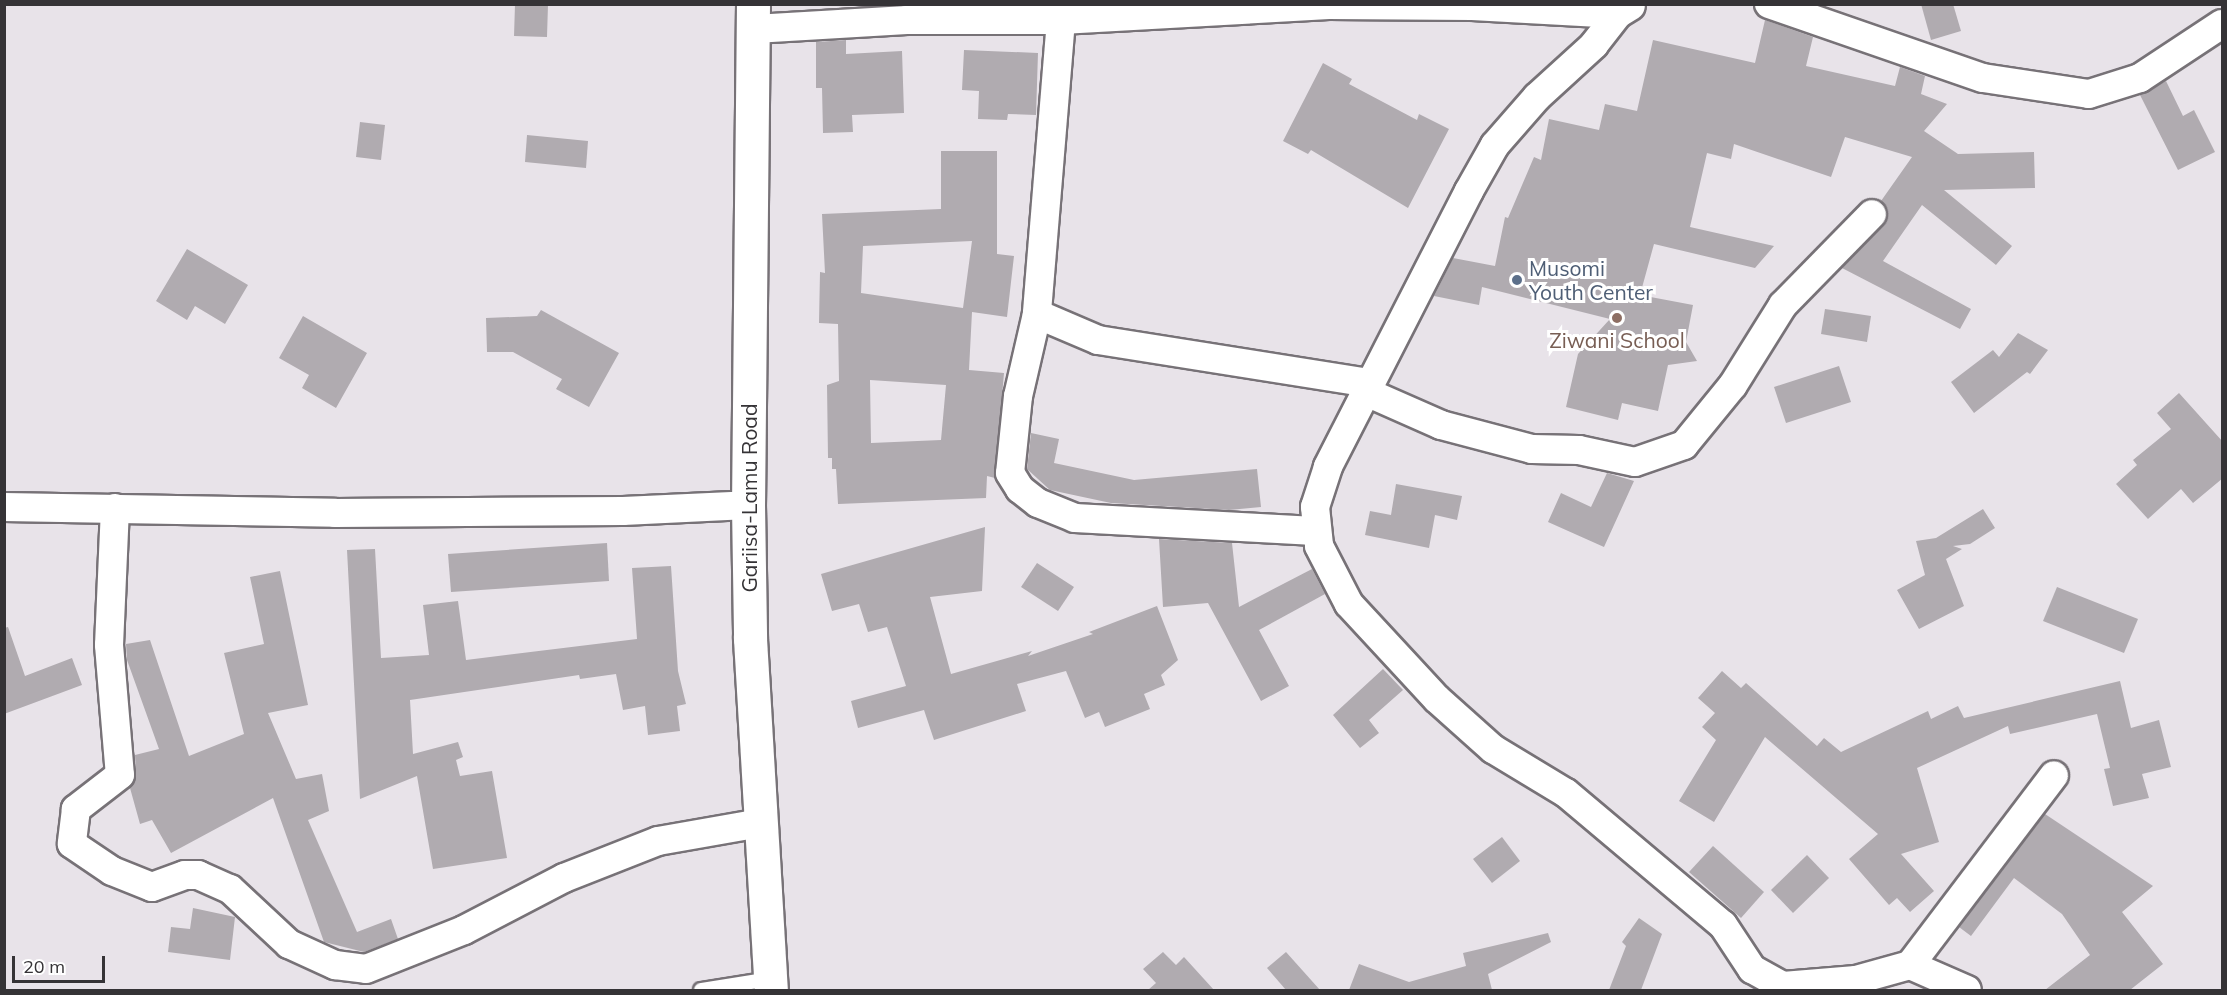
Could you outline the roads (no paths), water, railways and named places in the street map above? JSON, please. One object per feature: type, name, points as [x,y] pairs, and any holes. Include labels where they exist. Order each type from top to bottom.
[{"type":"street","points":[[1769,4],[1983,78],[2089,94],[2140,78],[2223,24]]},
{"type":"street","points":[[753,17],[1061,20],[1329,5],[1625,10]]},
{"type":"street","points":[[1625,10],[1594,45],[1537,97],[1495,145],[1366,387],[1328,467],[1315,507],[1315,531],[1319,546],[1349,604],[1437,699],[1493,749],[1566,794],[1723,925],[1752,969],[1782,988],[1856,980],[1910,964],[2054,775]]},
{"type":"street","name":"Gariisa-Lamu Road","points":[[753,17],[748,505],[760,823],[771,985]]},
{"type":"street","points":[[1061,20],[1037,314],[1018,396],[1010,473],[1038,503],[1075,518],[1315,531]]},
{"type":"street","points":[[1037,314],[1098,340],[1366,387],[1452,428],[1532,449],[1579,450],[1635,462],[1684,445],[1733,385],[1784,305],[1872,214]]},
{"type":"street","points":[[4,507],[335,513],[623,511],[748,505]]},
{"type":"street","points":[[115,508],[109,645],[120,776],[76,809],[72,844],[112,871],[152,887],[185,874],[198,875],[230,889],[289,944],[335,965],[366,969],[464,930],[564,878],[658,842],[760,823]]},
{"type":"street","points":[[1910,964],[1967,990]]},
{"type":"lane","points":[[701,990],[771,985]]},
{"type":"place","name":"Musomi Youth Center","points":[[1517,280]]},
{"type":"place","name":"Ziwani School","points":[[1617,318]]}]
